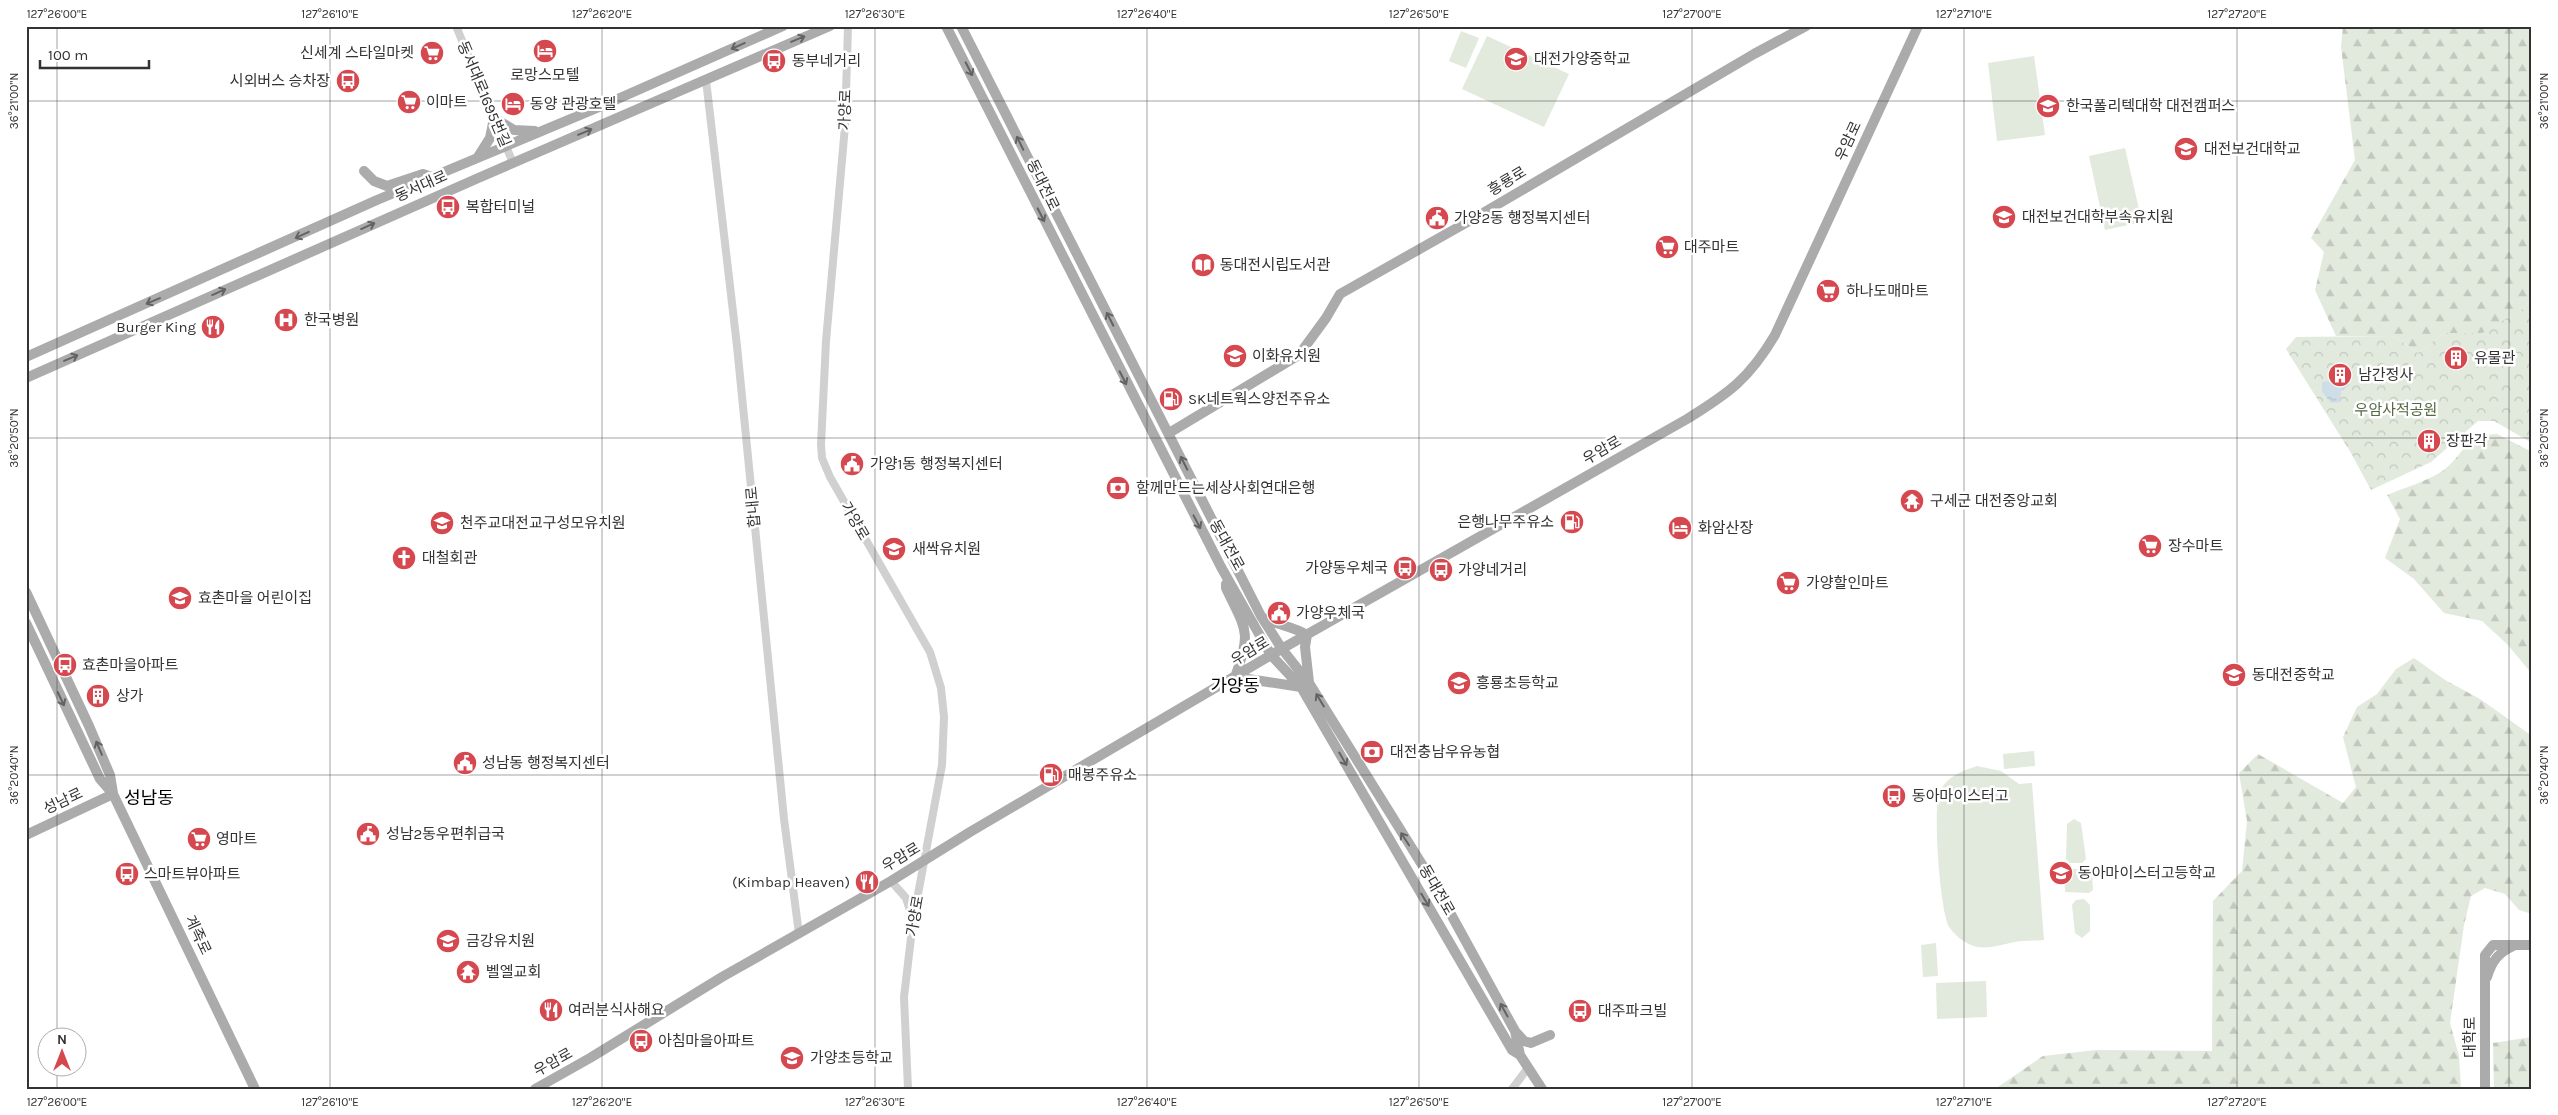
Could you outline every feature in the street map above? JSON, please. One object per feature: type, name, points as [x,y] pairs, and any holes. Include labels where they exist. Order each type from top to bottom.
[{"type":"main road","name":"동서대로","points":[[26,357],[433,177],[546,130],[783,26]]},
{"type":"main road","name":"동서대로","points":[[26,378],[830,26]]},
{"type":"main road","name":"동대전로","points":[[946,26],[1167,466],[1227,578],[1271,655],[1305,685],[1512,1050],[1520,1055]]},
{"type":"main road","name":"동대전로","points":[[961,26],[1261,616],[1436,888],[1515,1031],[1520,1055],[1542,1089]]},
{"type":"main road","name":"흥룡로","points":[[1169,433],[1299,355],[1326,318],[1340,294],[1754,54],[1806,26]]},
{"type":"main road","name":"우암로","points":[[535,1089],[590,1058],[722,977],[891,881],[1271,655],[1687,419],[1730,392],[1748,376],[1762,358],[1787,313],[1918,26]]},
{"type":"main road","points":[[475,160],[481,155],[490,138],[494,118],[514,130],[546,130]]},
{"type":"main road","points":[[364,171],[374,180],[387,186],[423,174],[433,177]]},
{"type":"main road","points":[[1227,578],[1226,588],[1246,630],[1244,655],[1235,677],[1305,685],[1305,647],[1307,635],[1298,630],[1271,622],[1261,616]]},
{"type":"main road","name":"계족로","points":[[26,592],[89,726],[110,775],[113,794]]},
{"type":"main road","name":"계족로","points":[[26,622],[100,779],[113,794],[255,1089]]},
{"type":"main road","name":"성남로","points":[[26,834],[113,794]]},
{"type":"main road","name":"대학로","points":[[2485,1089],[2485,986],[2495,958],[2502,951],[2516,945],[2532,945]]},
{"type":"main road","points":[[1515,1031],[1524,1041],[1531,1043],[1550,1035]]},
{"type":"street","name":"동서대로1695번길","points":[[456,26],[514,163]]},
{"type":"street","name":"가양로","points":[[848,26],[844,126],[825,355],[822,458],[830,477],[930,652],[941,688],[944,717],[942,765],[926,860],[913,921],[904,998],[908,1089]]},
{"type":"street","name":"합내로","points":[[706,80],[737,346],[784,819],[799,934]]},
{"type":"street","points":[[891,881],[906,898],[913,921]]},
{"type":"street","points":[[1512,1089],[1528,1068]]},
{"type":"green space","points":[[2343,26],[2532,26],[2532,297],[2524,308],[2482,334],[2444,333],[2418,353],[2394,336],[2336,336],[2315,290],[2324,252],[2311,238],[2355,160],[2341,47]]},
{"type":"green space","points":[[1461,31],[1479,38],[1466,68],[1449,61]]},
{"type":"green space","points":[[1487,36],[1569,74],[1544,127],[1462,89]]},
{"type":"green space","points":[[2034,56],[2045,135],[1997,141],[1988,63]]},
{"type":"green space","points":[[2125,148],[2142,222],[2105,230],[2089,156]]},
{"type":"green space","name":"우암사적공원","points":[[2532,297],[2532,443],[2494,421],[2478,421],[2431,462],[2371,490],[2351,453],[2286,349],[2296,337],[2394,336],[2418,353],[2444,333],[2482,333],[2524,308]]},
{"type":"green space","points":[[2497,434],[2532,452],[2532,674],[2508,645],[2482,621],[2444,613],[2414,579],[2385,558],[2400,519],[2387,495],[2435,476],[2449,466],[2470,443],[2485,436]]},
{"type":"green space","points":[[2414,658],[2445,680],[2480,699],[2532,736],[2532,914],[2519,910],[2505,894],[2485,888],[2471,896],[2464,925],[2450,1023],[2459,1056],[2461,1089],[1995,1089],[2043,1056],[2096,1050],[2212,1051],[2213,901],[2242,871],[2247,821],[2239,773],[2258,754],[2343,803],[2356,787],[2343,737],[2357,707],[2377,694],[2396,669]]},
{"type":"green space","points":[[2034,751],[2035,766],[2004,769],[2003,754]]},
{"type":"green space","points":[[1977,766],[2001,771],[2019,784],[2032,783],[2044,940],[2018,941],[1990,947],[1979,947],[1964,941],[1949,927],[1940,883],[1937,804],[1939,794],[1945,783],[1960,773]]},
{"type":"green space","points":[[2074,819],[2081,823],[2086,859],[2082,863],[2070,863],[2066,859],[2067,824]]},
{"type":"green space","points":[[2067,869],[2088,869],[2092,873],[2093,890],[2089,893],[2065,892],[2064,872]]},
{"type":"green space","points":[[2084,899],[2090,905],[2090,931],[2082,938],[2075,933],[2072,905],[2076,900]]},
{"type":"green space","points":[[1936,943],[1938,976],[1923,977],[1921,945]]},
{"type":"green space","points":[[1986,981],[1987,1017],[1937,1019],[1936,983]]},
{"type":"green space","points":[[2532,1037],[2532,1089],[2494,1089],[2493,1043]]},
{"type":"water","points":[[2342,380],[2350,385],[2341,391],[2340,402],[2331,403],[2322,392],[2322,382]]},
{"type":"place","name":"로망스모텔","points":[[545,51]]},
{"type":"place","name":"신세계 스타일마켓","points":[[432,53]]},
{"type":"place","name":"대전가양중학교","points":[[1516,59]]},
{"type":"place","name":"동부네거리","points":[[774,61]]},
{"type":"place","name":"시외버스 승차장","points":[[348,81]]},
{"type":"place","name":"이마트","points":[[409,102]]},
{"type":"place","name":"동양 관광호텔","points":[[513,104]]},
{"type":"place","name":"한국폴리텍대학 대전캠퍼스","points":[[2048,106]]},
{"type":"place","name":"대전보건대학교","points":[[2186,149]]},
{"type":"place","name":"복합터미널","points":[[448,207]]},
{"type":"place","name":"대전보건대학부속유치원","points":[[2004,217]]},
{"type":"place","name":"가양2동 행정복지센터","points":[[1437,218]]},
{"type":"place","name":"대주마트","points":[[1667,247]]},
{"type":"place","name":"동대전시립도서관","points":[[1203,265]]},
{"type":"place","name":"하나도매마트","points":[[1828,291]]},
{"type":"place","name":"한국병원","points":[[286,320]]},
{"type":"place","name":"Burger King","points":[[213,327]]},
{"type":"place","name":"이화유치원","points":[[1235,356]]},
{"type":"place","name":"유물관","points":[[2456,358]]},
{"type":"place","name":"남간정사","points":[[2340,375]]},
{"type":"place","name":"SK네트웍스양전주유소","points":[[1171,399]]},
{"type":"place","name":"장판각","points":[[2429,441]]},
{"type":"place","name":"가양1동 행정복지센터","points":[[852,464]]},
{"type":"place","name":"함께만드는세상사회연대은행","points":[[1118,488]]},
{"type":"place","name":"구세군 대전중앙교회","points":[[1912,501]]},
{"type":"place","name":"은행나무주유소","points":[[1572,522]]},
{"type":"place","name":"천주교대전교구성모유치원","points":[[442,523]]},
{"type":"place","name":"화암산장","points":[[1680,528]]},
{"type":"place","name":"장수마트","points":[[2150,546]]},
{"type":"place","name":"새싹유치원","points":[[894,549]]},
{"type":"place","name":"대철회관","points":[[404,558]]},
{"type":"place","name":"가양동우체국","points":[[1405,568]]},
{"type":"place","name":"가양네거리","points":[[1441,570]]},
{"type":"place","name":"가양할인마트","points":[[1788,583]]},
{"type":"place","name":"효촌마을 어린이집","points":[[180,598]]},
{"type":"place","name":"가양우체국","points":[[1279,613]]},
{"type":"place","name":"효촌마을아파트","points":[[65,665]]},
{"type":"place","name":"동대전중학교","points":[[2234,675]]},
{"type":"place","name":"흥룡초등학교","points":[[1459,683]]},
{"type":"place","name":"상가","points":[[98,696]]},
{"type":"place","name":"대전충남우유농협","points":[[1372,752]]},
{"type":"place","name":"성남동 행정복지센터","points":[[465,763]]},
{"type":"place","name":"매봉주유소","points":[[1051,775]]},
{"type":"place","name":"동아마이스터고","points":[[1894,796]]},
{"type":"place","name":"성남2동우편취급국","points":[[368,834]]},
{"type":"place","name":"영마트","points":[[199,839]]},
{"type":"place","name":"동아마이스터고등학교","points":[[2061,873]]},
{"type":"place","name":"스마트뷰아파트","points":[[127,874]]},
{"type":"place","name":"(Kimbap Heaven)","points":[[867,882]]},
{"type":"place","name":"금강유치원","points":[[448,941]]},
{"type":"place","name":"벨엘교회","points":[[468,972]]},
{"type":"place","name":"여러분식사해요","points":[[551,1010]]},
{"type":"place","name":"대주파크빌","points":[[1580,1011]]},
{"type":"place","name":"아침마을아파트","points":[[641,1041]]},
{"type":"place","name":"가양초등학교","points":[[792,1058]]},
{"type":"district","name":"가양동","points":[[1235,686]]},
{"type":"district","name":"성남동","points":[[149,798]]}]
